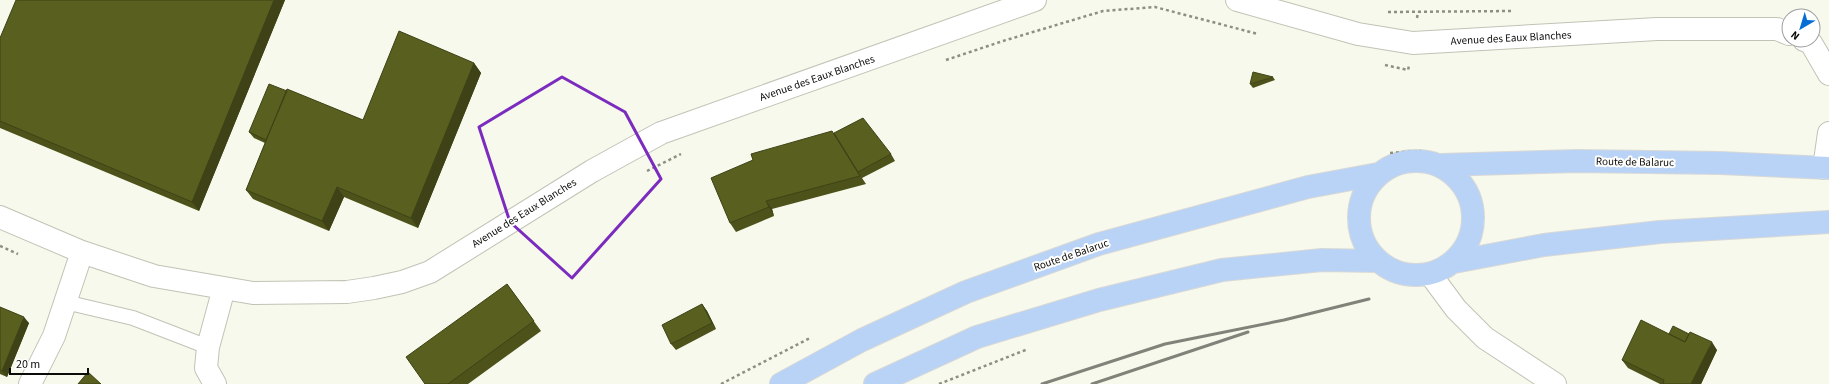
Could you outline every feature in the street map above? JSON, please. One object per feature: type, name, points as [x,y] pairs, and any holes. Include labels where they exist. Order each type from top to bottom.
[{"type":"main road","points":[[1454,262],[1465,249],[1472,234],[1474,218],[1472,202],[1465,187],[1458,179],[1440,165],[1424,161],[1408,161],[1392,165],[1378,174],[1367,186],[1360,202],[1358,218],[1363,239],[1367,249],[1378,262],[1392,271],[1408,275],[1430,274],[1454,262],[1544,245],[1652,233],[1829,222]]},
{"type":"main road","name":"Route de Balaruc","points":[[1440,165],[1577,161],[1720,163],[1826,168]]},
{"type":"main road","name":"Route de Balaruc","points":[[781,384],[862,340],[966,292],[1099,244],[1233,209],[1308,187],[1378,174]]},
{"type":"main road","points":[[875,384],[977,337],[1099,300],[1222,270],[1322,260],[1378,262]]},
{"type":"street","name":"Avenue des Eaux Blanches","points":[[0,217],[82,252],[154,276],[253,293],[324,293],[374,288],[402,282],[430,272],[592,171],[661,133],[1035,0]]},
{"type":"street","name":"Avenue des Eaux Blanches","points":[[1237,0],[1358,34],[1413,43],[1657,30],[1777,29],[1781,31]]},
{"type":"street","points":[[1814,48],[1829,74]]},
{"type":"street","points":[[1826,168],[1829,133]]},
{"type":"street","points":[[30,384],[54,336],[82,252]]},
{"type":"street","points":[[1430,274],[1456,309],[1485,338],[1555,384]]},
{"type":"street","points":[[215,384],[206,368],[208,347],[224,288]]},
{"type":"lane","points":[[65,302],[133,318],[208,347]]},
{"type":"path","points":[[943,61],[1004,40],[1103,11],[1155,8],[1260,34]]},
{"type":"path","points":[[1378,64],[1408,70],[1418,12]]},
{"type":"path","points":[[642,174],[682,153]]},
{"type":"path","points":[[0,246],[22,255]]},
{"type":"path","points":[[939,384],[1034,347]]},
{"type":"highlighted area","points":[[562,77],[625,112],[661,179],[572,278],[510,222],[479,127]]},
{"type":"building","points":[[16,0],[274,0],[192,202],[0,121],[0,38]]},
{"type":"building","points":[[399,31],[474,63],[411,218],[337,187],[322,221],[246,190],[287,89],[363,120]]},
{"type":"building","points":[[1253,72],[1273,77],[1250,84]]},
{"type":"building","points":[[269,84],[287,91],[266,140],[249,132]]},
{"type":"building","points":[[863,118],[891,154],[858,172],[834,133]]},
{"type":"building","points":[[832,131],[860,176],[766,201],[769,207],[730,223],[711,178],[753,160],[751,154]]},
{"type":"building","points":[[507,284],[534,321],[448,384],[425,384],[406,357]]},
{"type":"building","points":[[702,304],[712,323],[671,344],[662,325]]},
{"type":"building","points":[[0,307],[24,317],[2,371],[0,370]]},
{"type":"building","points":[[1641,320],[1685,342],[1690,332],[1712,342],[1691,384],[1663,384],[1664,380],[1622,360]]},
{"type":"building","points":[[1673,326],[1689,334],[1685,342],[1669,334]]},
{"type":"building","points":[[88,372],[101,384],[78,384]]},
{"type":"railway","points":[[1042,384],[1165,344],[1284,320],[1369,299]]},
{"type":"railway","points":[[1092,384],[1248,332]]}]
